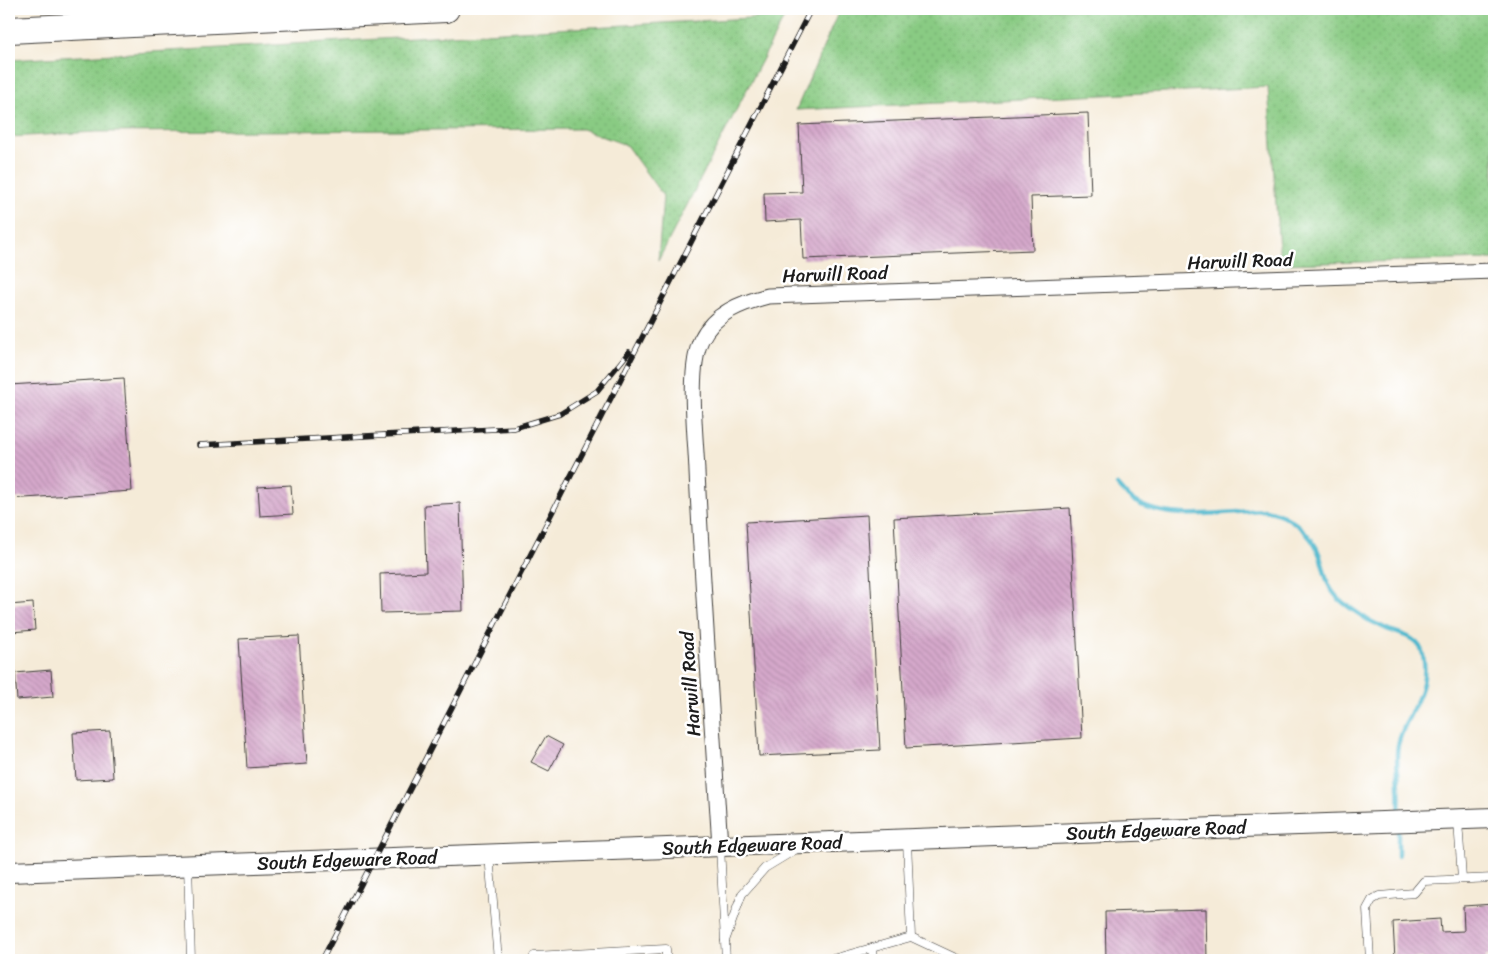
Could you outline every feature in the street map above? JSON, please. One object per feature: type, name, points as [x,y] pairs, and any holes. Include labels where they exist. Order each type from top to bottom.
[{"type":"highway","points":[[9,30],[446,9]]},
{"type":"main road","name":"South Edgeware Road","points":[[9,872],[1494,818]]},
{"type":"street","name":"Harwill Road","points":[[720,846],[700,539],[693,385],[695,359],[700,340],[710,326],[724,313],[742,302],[768,296],[1494,271]]},
{"type":"lane","points":[[1458,819],[1462,880]]},
{"type":"lane","points":[[907,839],[911,937]]},
{"type":"lane","points":[[725,941],[742,894],[766,868],[808,843]]},
{"type":"lane","points":[[720,846],[726,960]]},
{"type":"lane","points":[[488,854],[498,960]]},
{"type":"lane","points":[[188,866],[191,960]]},
{"type":"lane","points":[[1370,960],[1367,909],[1372,900],[1379,896],[1414,893],[1424,881],[1494,878]]},
{"type":"lane","points":[[829,960],[911,937],[960,960]]},
{"type":"lane","points":[[872,948],[873,960]]},
{"type":"lane","points":[[535,960],[534,956],[579,957],[666,949],[666,960]]},
{"type":"lane","points":[[624,952],[625,960]]},
{"type":"green space","points":[[924,9],[1494,9],[1494,259],[1280,264],[1268,87],[796,110],[838,13]]},
{"type":"green space","points":[[785,16],[658,261],[663,196],[626,145],[582,129],[96,132],[9,137],[9,60]]},
{"type":"building","points":[[1088,113],[1091,195],[1031,197],[1033,250],[803,259],[801,220],[765,222],[764,193],[802,192],[799,125]]},
{"type":"building","points":[[124,378],[132,491],[9,499],[9,385]]},
{"type":"building","points":[[291,485],[293,514],[260,516],[258,487]]},
{"type":"building","points":[[460,503],[463,611],[381,613],[380,574],[426,572],[424,505]]},
{"type":"building","points":[[1070,508],[1082,738],[906,748],[894,518]]},
{"type":"building","points":[[867,515],[880,750],[759,756],[746,522]]},
{"type":"building","points":[[33,603],[35,630],[11,632],[9,605]]},
{"type":"building","points":[[299,636],[307,764],[247,768],[239,639]]},
{"type":"building","points":[[51,670],[53,697],[17,700],[15,673]]},
{"type":"building","points":[[110,731],[113,778],[76,780],[73,733]]},
{"type":"building","points":[[546,736],[563,745],[549,771],[531,762]]},
{"type":"building","points":[[1494,904],[1494,955],[1485,956],[1486,960],[1422,960],[1422,958],[1395,960],[1393,922],[1440,919],[1441,932],[1464,931],[1463,906]]},
{"type":"building","points":[[1206,909],[1207,960],[1106,960],[1105,912]]},
{"type":"waterway","points":[[1117,485],[1131,499],[1160,511],[1177,514],[1213,514],[1264,510],[1282,515],[1305,532],[1311,540],[1320,556],[1331,590],[1340,600],[1368,620],[1415,641],[1421,649],[1425,669],[1420,692],[1401,734],[1397,750],[1399,817]]},
{"type":"waterway","points":[[1398,827],[1398,856]]},
{"type":"railway","points":[[322,960],[811,9]]},
{"type":"railway","points":[[199,445],[514,428],[560,414],[597,391],[629,352]]}]
